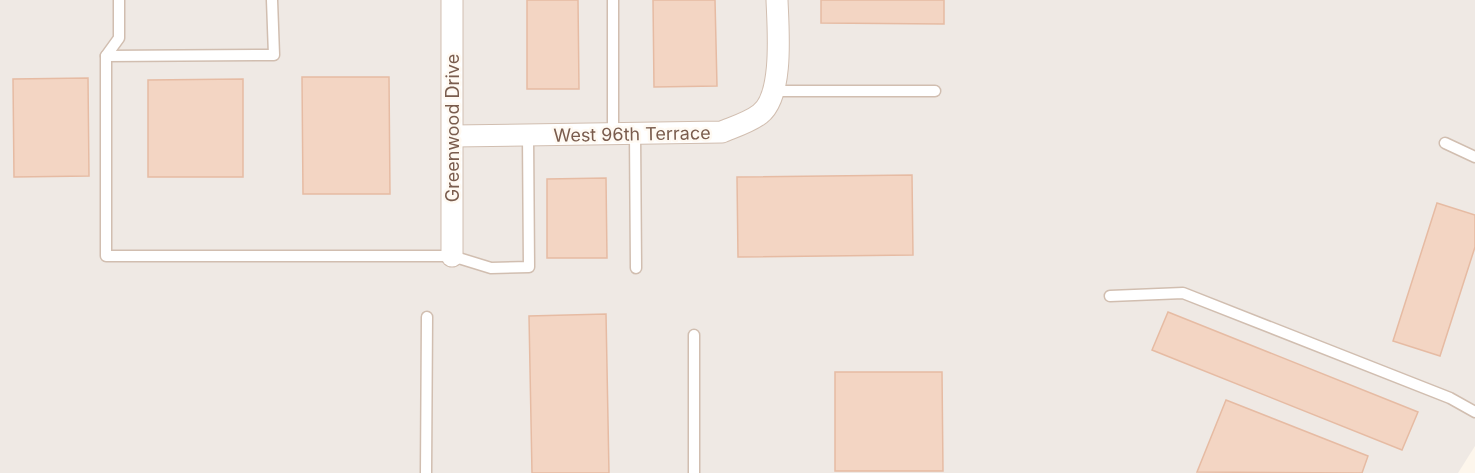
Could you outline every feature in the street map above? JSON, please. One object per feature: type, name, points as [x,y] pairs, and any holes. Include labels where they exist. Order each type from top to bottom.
[{"type":"street","name":"Greenwood Drive","points":[[452,0],[452,256]]},
{"type":"street","name":"West 96th Terrace","points":[[453,136],[722,132],[762,113],[775,91],[778,66],[777,0]]},
{"type":"lane","points":[[119,0],[119,38],[106,56],[106,256],[452,256],[491,268],[529,267],[528,135]]},
{"type":"lane","points":[[106,56],[274,55],[272,0]]},
{"type":"lane","points":[[613,0],[613,134]]},
{"type":"lane","points":[[775,91],[935,91]]},
{"type":"lane","points":[[635,134],[636,268]]},
{"type":"lane","points":[[1444,143],[1475,157]]},
{"type":"lane","points":[[1110,296],[1183,293],[1450,398],[1475,412]]},
{"type":"lane","points":[[426,473],[427,317]]},
{"type":"lane","points":[[694,335],[694,473]]},
{"type":"shaded area","points":[[0,0],[1475,0],[1475,446],[1458,473],[0,473]]},
{"type":"building","points":[[527,0],[578,0],[579,89],[527,89]]},
{"type":"building","points":[[653,0],[715,0],[717,86],[654,87]]},
{"type":"building","points":[[821,0],[944,0],[944,24],[821,23]]},
{"type":"building","points":[[302,77],[389,77],[390,194],[303,194]]},
{"type":"building","points":[[88,78],[89,176],[14,177],[13,79]]},
{"type":"building","points":[[243,79],[243,177],[148,177],[148,80]]},
{"type":"building","points":[[912,175],[913,255],[738,257],[737,177]]},
{"type":"building","points":[[606,178],[607,258],[547,258],[547,179]]},
{"type":"building","points":[[1437,203],[1475,215],[1475,247],[1440,356],[1393,341]]},
{"type":"building","points":[[1168,312],[1418,412],[1402,450],[1152,350]]},
{"type":"building","points":[[606,314],[609,473],[532,473],[529,316]]},
{"type":"building","points":[[835,372],[942,372],[943,471],[835,471]]},
{"type":"building","points":[[1226,400],[1368,456],[1362,473],[1197,472]]}]
